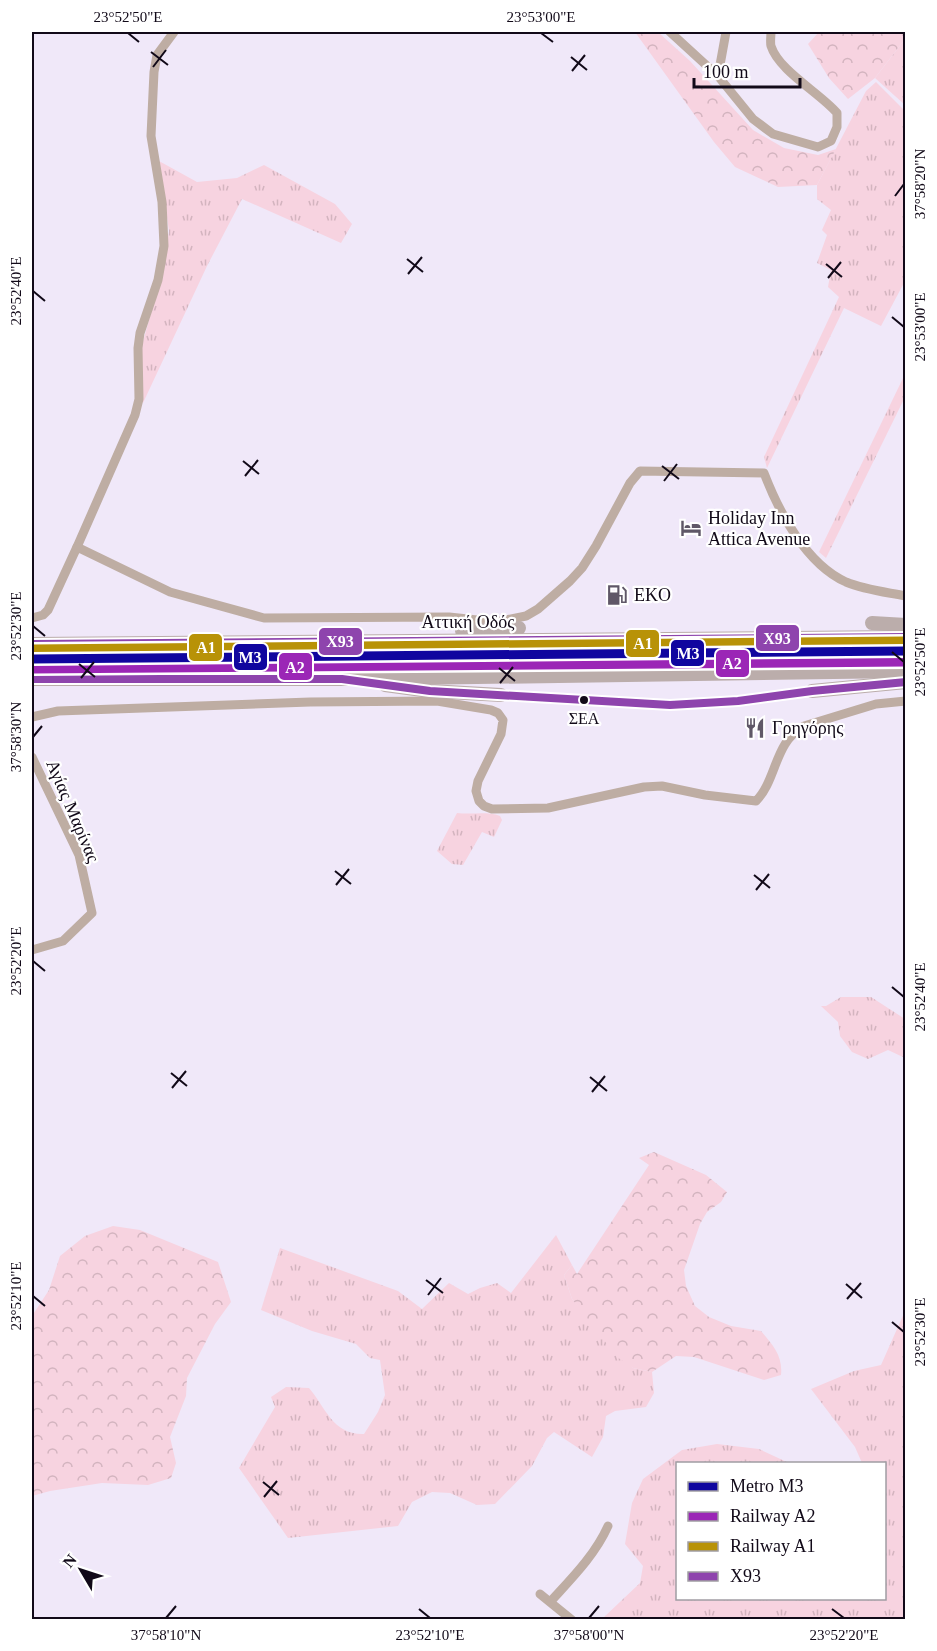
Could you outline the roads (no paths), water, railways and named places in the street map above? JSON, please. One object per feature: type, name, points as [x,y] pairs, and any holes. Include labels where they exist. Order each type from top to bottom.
[{"type":"highway","points":[[872,623],[906,625]]},
{"type":"highway","points":[[256,641],[315,634],[434,633],[519,628]]},
{"type":"highway","name":"Αττική Οδός","points":[[32,644],[906,637]]},
{"type":"highway","points":[[32,679],[342,678],[906,671]]},
{"type":"highway","points":[[342,678],[430,691],[501,695]]},
{"type":"highway","points":[[812,691],[906,682]]},
{"type":"street","points":[[32,618],[43,615],[48,610],[135,416],[139,399],[140,333],[158,280],[164,246],[162,202],[151,136],[154,72],[157,55],[174,32]]},
{"type":"street","points":[[670,32],[718,76],[753,119],[773,134],[818,147],[831,141],[837,127],[837,113],[829,104],[802,84],[779,58],[771,46],[771,32]]},
{"type":"street","points":[[718,76],[726,32]]},
{"type":"street","points":[[77,547],[170,592],[264,618],[449,617],[496,622],[526,616],[538,609],[570,581],[582,568],[630,483],[640,471],[764,473],[779,510],[787,523],[825,568],[846,582],[906,596]]},
{"type":"street","points":[[32,717],[58,711],[310,702],[437,701],[474,706],[498,713],[502,720],[501,734],[478,781],[476,792],[479,801],[484,806],[504,809],[548,808],[662,786],[705,795],[756,801],[787,740],[794,731],[876,704],[906,701]]},
{"type":"street","name":"Αγίας Μαρίνας","points":[[32,757],[78,855],[92,913],[63,941],[32,950]]},
{"type":"street","points":[[551,1601],[590,1556],[608,1526]]},
{"type":"street","points":[[540,1594],[572,1620]]},
{"type":"metro line","name":"Μ3","points":[[32,659],[906,651]]},
{"type":"rail line","name":"A1","points":[[32,649],[906,641]]},
{"type":"rail line","name":"A2","points":[[32,669],[906,662]]},
{"type":"place","name":"Holiday Inn Attica Avenue","points":[[691,528]]},
{"type":"place","name":"EKO","points":[[617,595]]},
{"type":"place","name":"ΣΕΑ","points":[[584,700]]},
{"type":"place","name":"Γρηγόρης","points":[[755,728]]}]
